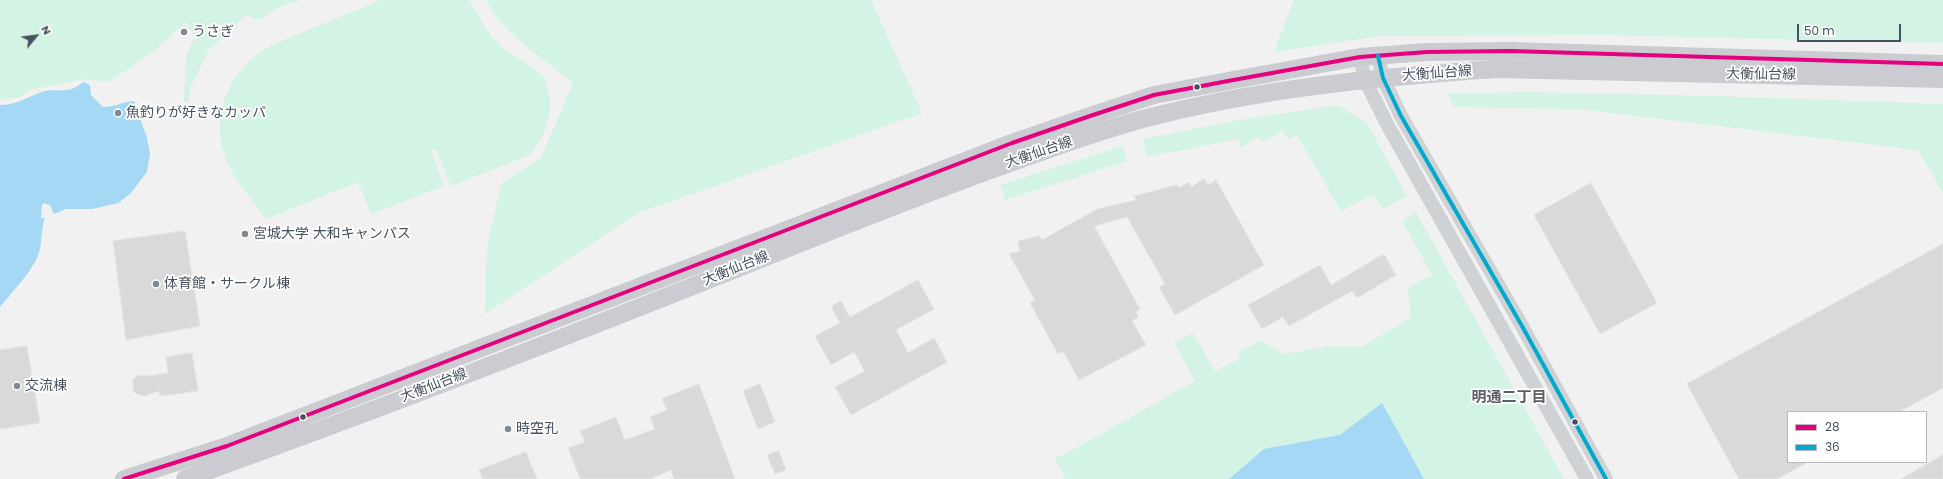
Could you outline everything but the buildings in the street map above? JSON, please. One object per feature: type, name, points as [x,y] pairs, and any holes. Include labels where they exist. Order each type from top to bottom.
[{"type":"main road","name":"大衡仙台線","points":[[124,479],[226,446],[1012,143],[1154,96],[1228,80],[1360,58],[1427,52],[1511,51],[1943,64]]},
{"type":"main road","name":"大衡仙台線","points":[[185,479],[279,445],[659,299],[939,187],[1091,134],[1152,117],[1270,92],[1430,73],[1496,69],[1943,79]]},
{"type":"street","points":[[1378,56],[1374,79],[1391,130],[1586,479]]},
{"type":"street","points":[[1360,58],[1401,116],[1522,326],[1606,479]]},
{"type":"green space","points":[[0,0],[300,0],[278,8],[259,20],[246,15],[208,51],[190,89],[189,102],[184,102],[186,55],[195,36],[186,22],[152,53],[109,82],[85,79],[30,90],[19,97],[0,100]]},
{"type":"green space","points":[[381,0],[469,0],[490,35],[507,52],[525,62],[545,78],[550,99],[549,117],[542,137],[530,155],[451,186],[436,149],[431,151],[444,186],[371,214],[358,182],[266,219],[234,175],[221,144],[221,114],[224,100],[230,86],[249,62],[266,48]]},
{"type":"green space","points":[[486,0],[871,0],[922,113],[638,213],[485,314],[487,247],[501,184],[541,158],[573,83],[528,48],[499,21]]},
{"type":"green space","points":[[1294,0],[1943,0],[1943,43],[1602,35],[1380,36],[1274,52]]},
{"type":"green space","points":[[1524,92],[1718,96],[1943,104],[1943,193],[1918,150],[1578,109],[1454,107],[1448,94]]},
{"type":"green space","points":[[1338,105],[1367,123],[1407,196],[1383,209],[1374,194],[1341,211],[1297,135],[1288,140],[1283,130],[1262,142],[1260,137],[1241,147],[1238,139],[1147,157],[1143,139],[1239,120]]},
{"type":"green space","points":[[1122,146],[1127,161],[1005,200],[1000,185]]},
{"type":"green space","points":[[1416,212],[1564,479],[1066,479],[1054,458],[1069,452],[1195,381],[1174,342],[1193,333],[1215,371],[1241,358],[1237,353],[1260,341],[1285,354],[1329,346],[1362,347],[1411,317],[1408,288],[1432,275],[1402,221]]},
{"type":"water","points":[[83,82],[90,85],[91,95],[103,107],[134,101],[147,138],[150,154],[147,172],[130,194],[118,203],[92,209],[66,209],[54,214],[50,205],[44,203],[42,205],[41,218],[45,218],[38,256],[29,272],[0,307],[0,105],[16,102],[42,92],[72,89]]},
{"type":"water","points":[[1382,403],[1424,479],[1229,479],[1264,449],[1340,435]]},
{"type":"transit line","name":"28","points":[[124,479],[227,446],[1012,143],[1154,95],[1360,57],[1427,52],[1511,51],[1943,64]]},
{"type":"transit line","name":"36","points":[[1378,56],[1383,78],[1401,116],[1522,326],[1606,479]]},
{"type":"place","name":"うさぎ","points":[[184,32]]},
{"type":"place","name":"魚釣りが好きなカッパ","points":[[118,113]]},
{"type":"place","name":"宮城大学 大和キャンパス","points":[[245,234]]},
{"type":"place","name":"体育館・サークル棟","points":[[156,284]]},
{"type":"place","name":"交流棟","points":[[17,386]]},
{"type":"place","name":"時空孔","points":[[508,429]]},
{"type":"district","name":"明通二丁目","points":[[1509,398]]}]
